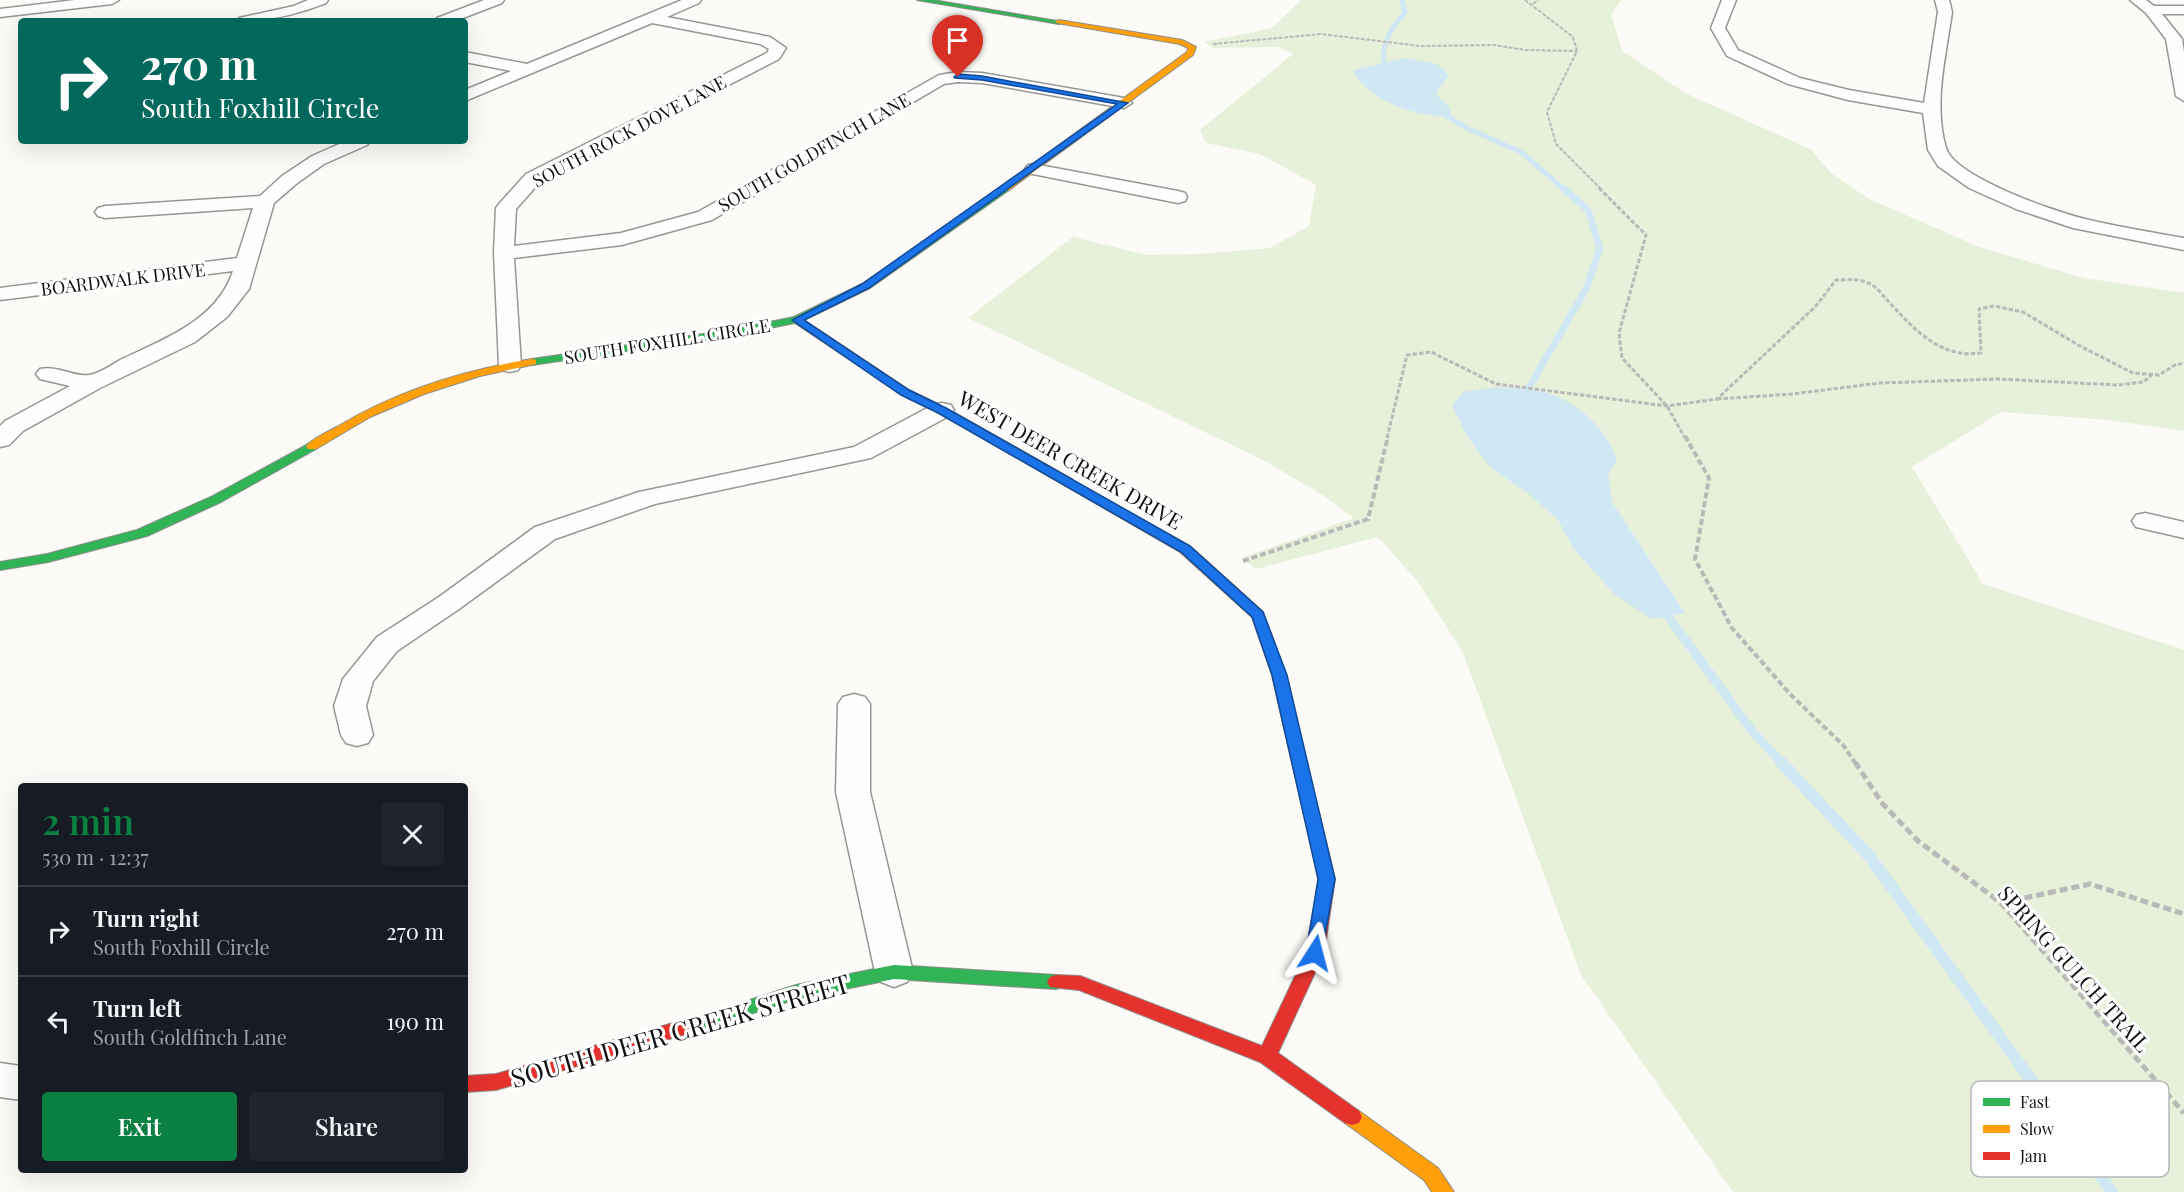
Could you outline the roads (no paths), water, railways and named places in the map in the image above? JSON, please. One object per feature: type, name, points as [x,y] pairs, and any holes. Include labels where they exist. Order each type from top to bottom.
[{"type":"street","points":[[0,13],[112,0]]},
{"type":"street","points":[[258,18],[298,9],[321,0]]},
{"type":"street","points":[[450,18],[497,0]]},
{"type":"street","points":[[468,95],[694,0]]},
{"type":"street","name":"SOUTH FOXHILL CIRCLE","points":[[0,566],[48,558],[142,534],[217,499],[384,406],[456,380],[510,365],[724,334],[797,320],[866,286],[1124,103],[1190,53],[1192,46],[1182,42],[920,0]]},
{"type":"street","points":[[1729,0],[1718,28],[1732,54],[1794,81],[1848,95],[1931,109]]},
{"type":"street","points":[[1942,0],[1945,12],[1931,109],[1937,150],[1947,166],[1976,184],[2023,205],[2080,224],[2184,244]]},
{"type":"street","points":[[2137,0],[2151,10],[2174,39],[2181,67],[2184,96]]},
{"type":"street","points":[[2151,10],[2184,10]]},
{"type":"street","name":"SOUTH ROCK DOVE LANE","points":[[510,365],[504,253],[506,208],[533,178],[772,57],[778,48],[765,40],[650,18]]},
{"type":"street","points":[[468,58],[527,69]]},
{"type":"street","name":"SOUTH GOLDFINCH LANE","points":[[504,253],[622,239],[705,216],[939,80],[958,77],[982,78],[1124,103]]},
{"type":"street","points":[[0,440],[14,426],[92,383],[187,337],[219,312],[238,289],[265,201],[289,180],[318,160],[354,144]]},
{"type":"street","points":[[1034,169],[1178,197]]},
{"type":"street","points":[[105,212],[265,201]]},
{"type":"street","name":"BOARDWALK DRIVE","points":[[0,294],[247,263]]},
{"type":"street","name":"WEST DEER CREEK DRIVE","points":[[797,320],[905,392],[942,410],[1185,549],[1258,615],[1280,675],[1326,879],[1315,953],[1267,1056]]},
{"type":"street","points":[[48,374],[92,383]]},
{"type":"street","points":[[357,735],[350,706],[358,679],[387,644],[449,603],[545,533],[648,498],[862,453],[942,410]]},
{"type":"street","points":[[2145,520],[2184,530]]},
{"type":"street","points":[[854,704],[853,792],[894,972]]},
{"type":"street","name":"SOUTH DEER CREEK STREET","points":[[468,1084],[496,1083],[668,1034],[796,992],[894,972],[1080,983],[1267,1056],[1431,1174],[1444,1192]]},
{"type":"street","points":[[0,1080],[18,1083]]},
{"type":"water","points":[[1405,58],[1437,64],[1449,75],[1436,93],[1450,108],[1450,115],[1424,114],[1395,105],[1369,90],[1353,70]]},
{"type":"water","points":[[1496,387],[1532,390],[1553,395],[1584,413],[1600,430],[1617,461],[1608,475],[1612,502],[1685,613],[1652,619],[1614,594],[1573,548],[1558,520],[1530,495],[1490,467],[1467,436],[1452,405],[1463,392]]},
{"type":"waterway","points":[[1392,69],[1383,60],[1385,46],[1389,34],[1405,13],[1402,0]]},
{"type":"waterway","points":[[1435,109],[1469,129],[1521,152],[1564,189]]},
{"type":"waterway","points":[[1526,403],[1527,391],[1586,289],[1600,248],[1588,210],[1563,188]]},
{"type":"waterway","points":[[1662,608],[1752,731],[1783,764]]},
{"type":"waterway","points":[[1781,762],[1870,857],[2032,1081]]},
{"type":"waterway","points":[[2101,1177],[2112,1192]]}]
